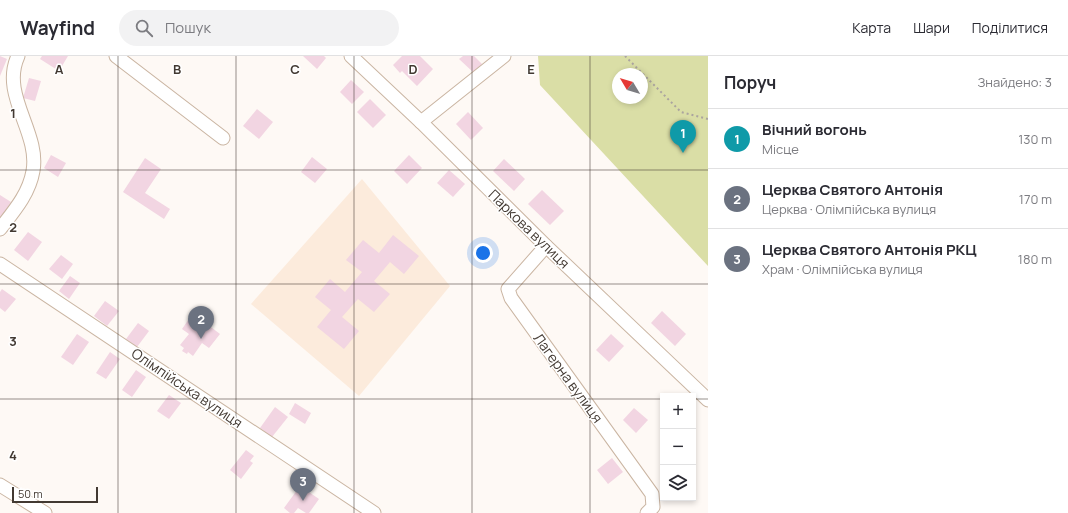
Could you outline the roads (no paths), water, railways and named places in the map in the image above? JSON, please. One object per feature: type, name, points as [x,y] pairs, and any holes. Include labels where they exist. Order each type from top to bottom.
[{"type":"street","points":[[0,230],[22,200],[30,185],[34,170],[32,150],[11,89],[10,76],[14,61],[18,56]]},
{"type":"street","points":[[116,56],[223,138]]},
{"type":"street","name":"Паркова вулиця","points":[[351,56],[421,122],[546,246],[708,400]]},
{"type":"street","points":[[421,122],[504,56]]},
{"type":"street","name":"Лагерна вулиця","points":[[546,246],[508,289],[511,298],[652,494],[653,507],[646,513]]},
{"type":"street","name":"Олімпійська вулиця","points":[[0,264],[374,513]]},
{"type":"street","points":[[0,485],[45,513]]},
{"type":"place","name":"Вічний вогонь","points":[[683,153]]},
{"type":"place","name":"Церква Святого Антонія","points":[[201,339]]},
{"type":"place","name":"Церква Святого Антонія РКЦ","points":[[303,501]]}]
